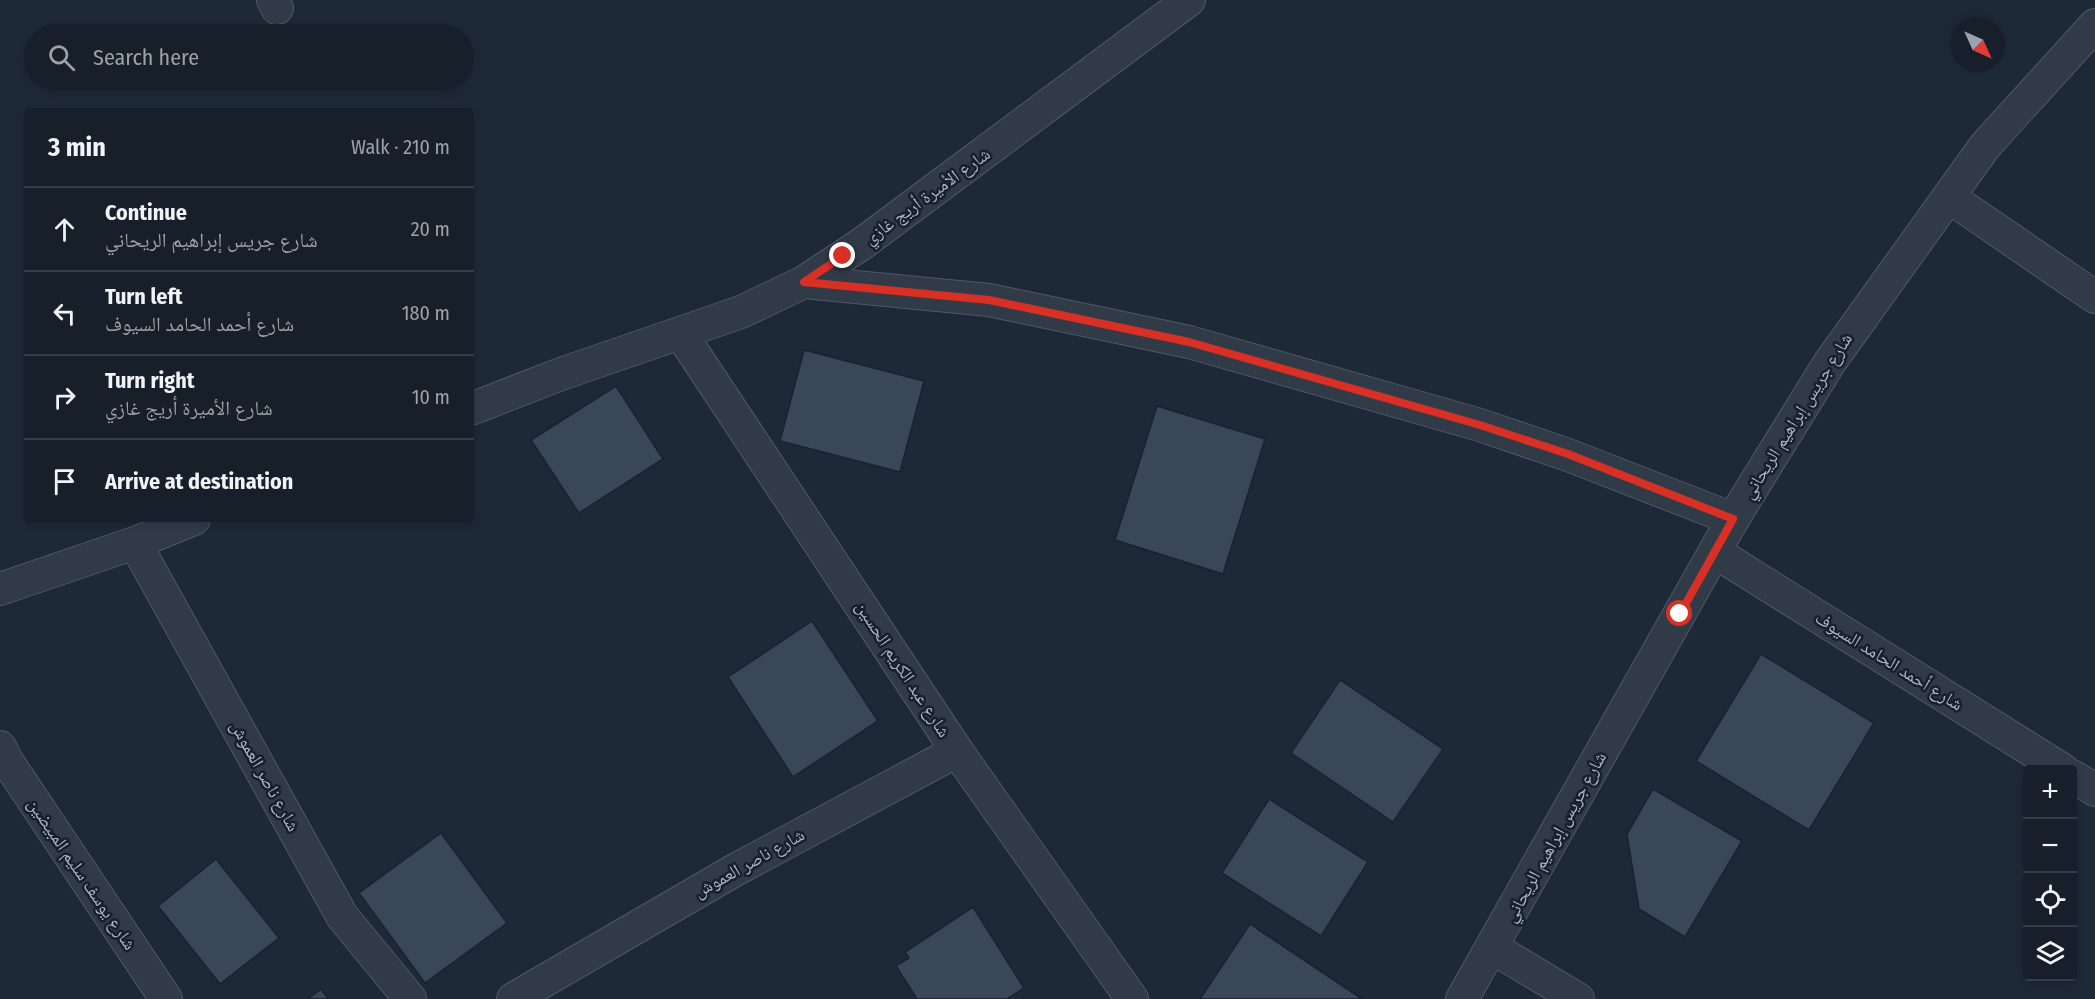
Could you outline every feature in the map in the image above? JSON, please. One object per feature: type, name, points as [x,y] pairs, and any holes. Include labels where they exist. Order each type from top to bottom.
[{"type":"street","name":"شارع الأميرة أريج غازي","points":[[474,408],[561,374],[741,312],[804,282],[863,243],[1190,0]]},
{"type":"street","name":"شارع جريس إبراهيم الريحاني","points":[[1462,999],[1493,948],[1733,519],[1830,362],[1913,242],[1985,146],[2095,26]]},
{"type":"street","points":[[1949,197],[2095,297]]},
{"type":"street","points":[[804,282],[989,300],[1189,342],[1480,425],[1568,454],[1733,519]]},
{"type":"street","name":"شارع عبد الكريم الحسين","points":[[681,334],[957,751],[1132,999]]},
{"type":"street","points":[[0,589],[135,543],[187,522]]},
{"type":"street","name":"شارع ناصر العموش","points":[[135,543],[342,916],[410,999]]},
{"type":"street","name":"شارع أحمد الحامد السيوف","points":[[1715,552],[2054,765]]},
{"type":"street","name":"شارع ناصر العموش","points":[[513,999],[735,870],[957,751]]},
{"type":"street","name":"شارع يوسف سليم المبيضين","points":[[2,758],[166,999]]},
{"type":"street","points":[[2077,779],[2095,790]]},
{"type":"street","points":[[1493,948],[1578,999]]},
{"type":"building","points":[[804,350],[924,381],[900,472],[780,441]]},
{"type":"building","points":[[616,386],[663,459],[579,513],[531,440]]},
{"type":"building","points":[[1157,406],[1265,439],[1223,574],[1115,540]]},
{"type":"building","points":[[812,621],[878,721],[793,777],[728,677]]},
{"type":"building","points":[[1761,654],[1874,723],[1809,830],[1696,761]]},
{"type":"building","points":[[1340,680],[1443,749],[1393,822],[1291,753]]},
{"type":"building","points":[[1653,789],[1742,841],[1685,937],[1639,909],[1627,834]]},
{"type":"building","points":[[1269,799],[1368,862],[1321,936],[1222,873]]},
{"type":"building","points":[[441,833],[507,923],[425,983],[359,893]]},
{"type":"building","points":[[216,859],[279,938],[220,984],[158,906]]},
{"type":"building","points":[[973,907],[1024,988],[1007,999],[917,999],[896,966],[909,958],[905,952]]},
{"type":"building","points":[[1250,924],[1362,999],[1200,999]]},
{"type":"building","points":[[321,989],[328,999],[308,999]]},
{"type":"route","points":[[843,256],[804,282],[989,300],[1189,342],[1480,425],[1568,454],[1733,519],[1680,614]]}]
